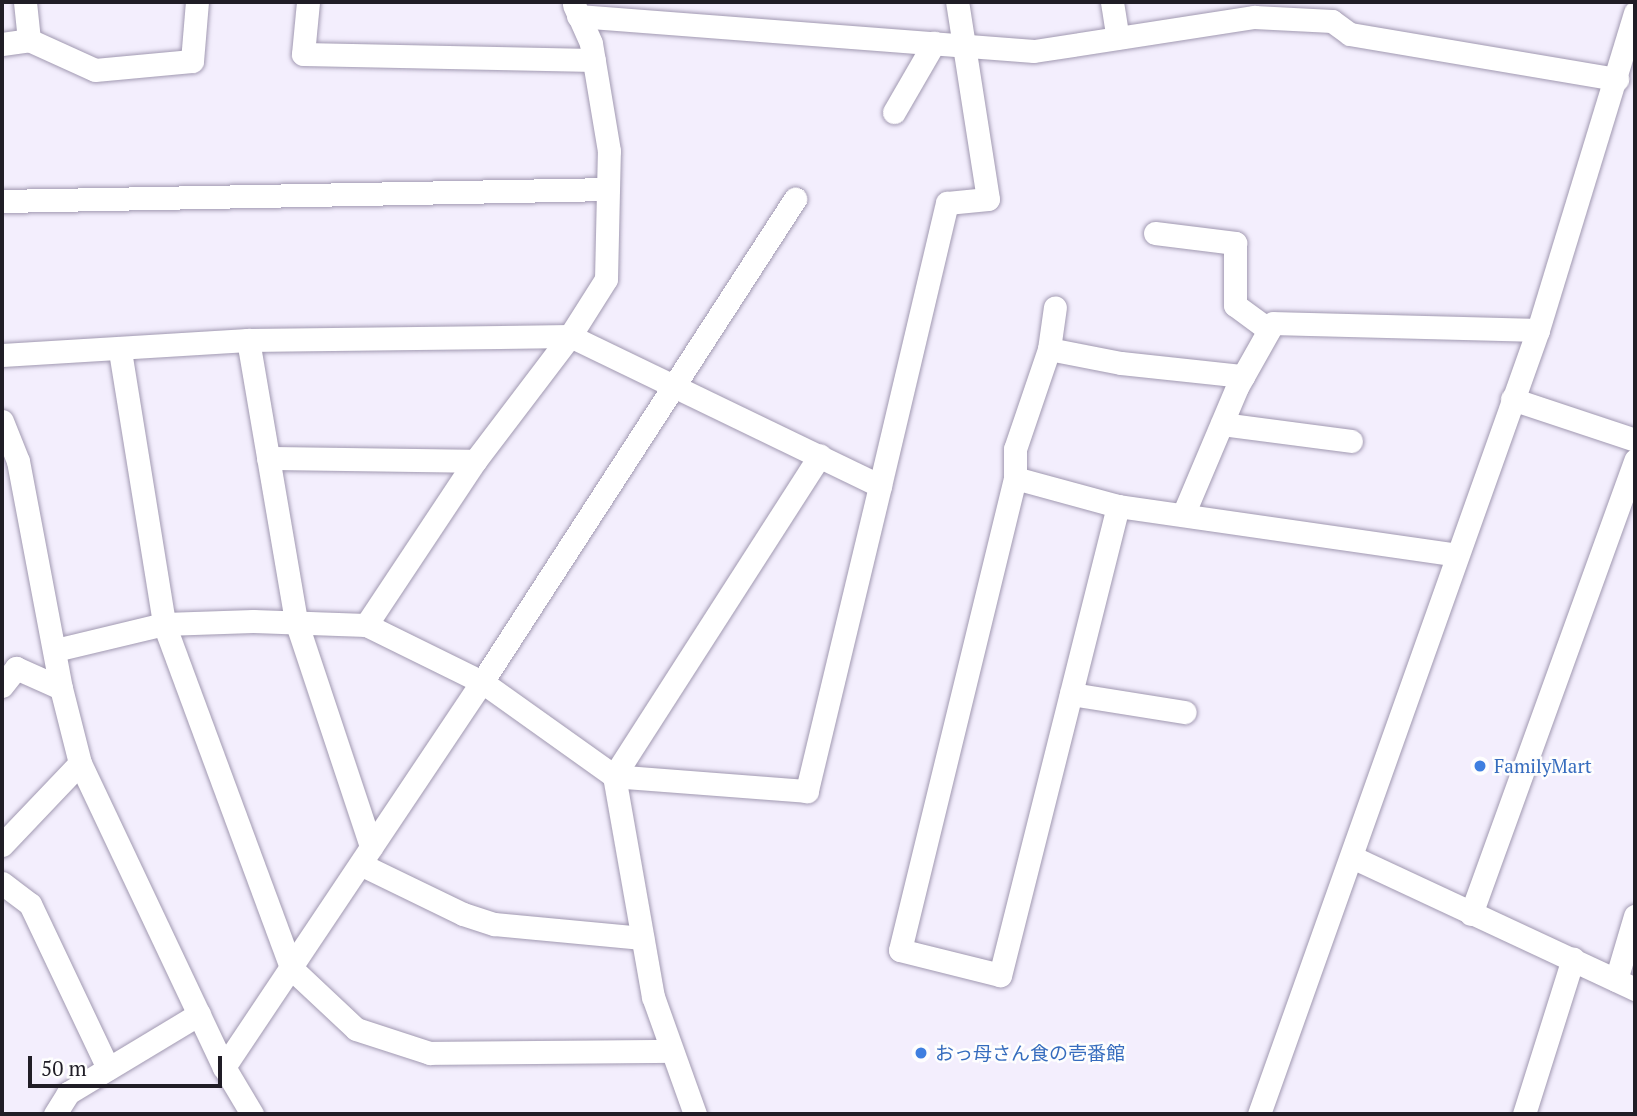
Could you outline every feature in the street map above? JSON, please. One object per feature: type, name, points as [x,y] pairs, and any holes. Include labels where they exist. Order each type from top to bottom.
[{"type":"street","points":[[25,2],[29,40]]},
{"type":"street","points":[[2,44],[29,40],[95,70],[192,61],[197,2]]},
{"type":"street","points":[[309,2],[303,54],[594,60]]},
{"type":"street","points":[[56,650],[164,624],[296,621],[366,625],[482,682],[614,776],[807,790],[947,203],[988,199],[967,46],[957,2]]},
{"type":"street","points":[[1112,2],[1118,38]]},
{"type":"street","points":[[366,625],[475,461],[570,336],[606,279],[609,151],[594,60],[575,9],[1034,51],[1118,38],[1251,10],[1334,11],[1350,34],[1617,79]]},
{"type":"street","points":[[1259,1114],[1538,330],[1634,25]]},
{"type":"street","points":[[894,112],[934,43]]},
{"type":"street","points":[[2,201],[608,189]]},
{"type":"street","points":[[224,1067],[482,682],[795,199]]},
{"type":"street","points":[[1155,233],[1235,243],[1235,305],[1269,330]]},
{"type":"street","points":[[1055,307],[1049,349],[1015,449],[1016,478],[901,950],[1000,975],[1118,506]]},
{"type":"street","points":[[1183,515],[1243,376],[1273,323],[1538,330]]},
{"type":"street","points":[[2,355],[120,351],[248,340],[570,336],[880,485]]},
{"type":"street","points":[[248,340],[296,621],[366,856],[463,914],[494,924],[642,938]]},
{"type":"street","points":[[1049,349],[1121,363],[1243,376]]},
{"type":"street","points":[[120,351],[164,624],[291,968],[356,1029],[430,1053],[670,1051]]},
{"type":"street","points":[[1512,399],[1635,440]]},
{"type":"street","points":[[2,421],[18,461],[56,650],[61,688],[80,763],[224,1067],[252,1114]]},
{"type":"street","points":[[1222,424],[1352,440]]},
{"type":"street","points":[[695,1114],[670,1051],[653,997],[614,776],[820,456]]},
{"type":"street","points":[[268,458],[475,461]]},
{"type":"street","points":[[1471,914],[1635,460]]},
{"type":"street","points":[[1016,478],[1118,506],[1456,555]]},
{"type":"street","points":[[6,672],[61,688]]},
{"type":"street","points":[[1071,694],[1185,712]]},
{"type":"street","points":[[2,845],[80,763]]},
{"type":"street","points":[[1352,857],[1625,984],[1635,916]]},
{"type":"street","points":[[2,883],[30,904],[108,1068]]},
{"type":"street","points":[[1524,1114],[1573,959]]},
{"type":"street","points":[[55,1114],[68,1093],[199,1014]]},
{"type":"place","name":"FamilyMart","points":[[1480,766]]},
{"type":"place","name":"おっ母さん食の壱番館","points":[[921,1053]]}]
